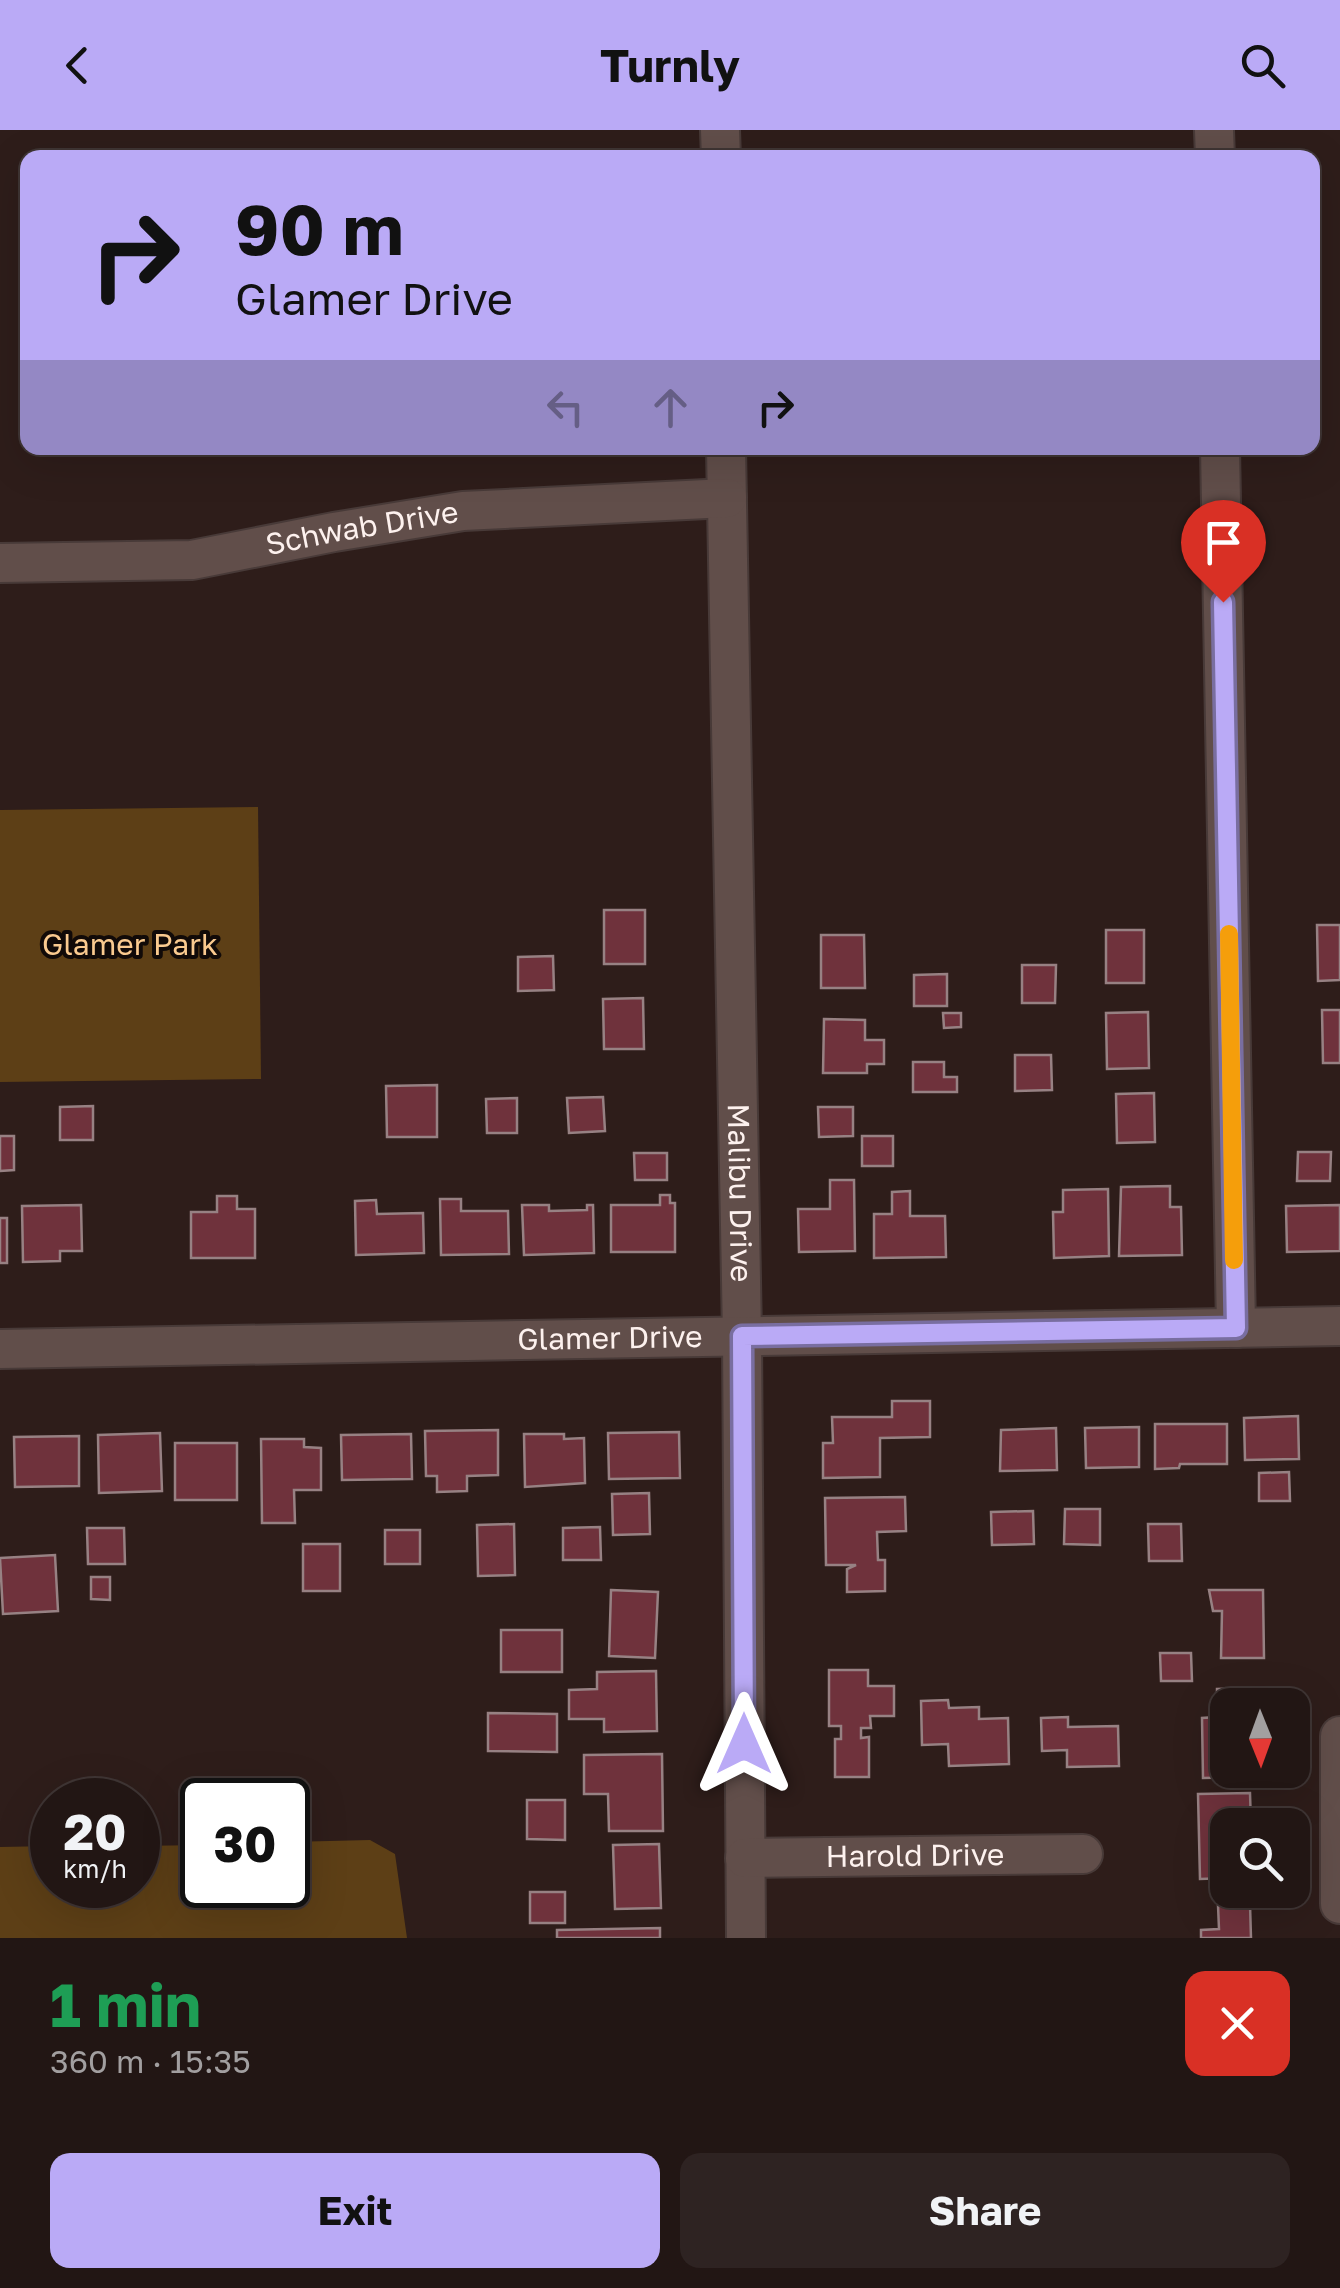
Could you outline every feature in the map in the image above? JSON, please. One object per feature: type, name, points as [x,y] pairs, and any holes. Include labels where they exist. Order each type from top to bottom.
[{"type":"street","name":"Malibu Drive","points":[[726,455],[742,1336],[746,1938]]},
{"type":"street","points":[[1220,455],[1236,1328]]},
{"type":"street","name":"Schwab Drive","points":[[0,564],[192,560],[464,511],[727,498]]},
{"type":"street","name":"Glamer Drive","points":[[0,1349],[1340,1326]]},
{"type":"street","points":[[1340,1736],[1340,1904]]},
{"type":"street","name":"Harold Drive","points":[[745,1858],[1084,1854]]},
{"type":"green space","name":"Glamer Park","points":[[258,807],[261,1079],[0,1082],[0,810]]},
{"type":"green space","points":[[370,1840],[395,1854],[407,1938],[0,1938],[0,1847],[30,1846],[30,1908],[160,1908],[160,1846],[180,1845],[180,1908],[310,1908],[310,1841]]},
{"type":"building","points":[[604,910],[645,910],[645,964],[604,964]]},
{"type":"building","points":[[1317,925],[1340,925],[1340,980],[1318,981]]},
{"type":"building","points":[[1106,930],[1144,930],[1144,983],[1106,983]]},
{"type":"building","points":[[821,935],[864,935],[865,988],[821,988]]},
{"type":"building","points":[[553,956],[554,990],[518,991],[518,957]]},
{"type":"building","points":[[1022,965],[1056,965],[1055,1003],[1022,1003]]},
{"type":"building","points":[[947,974],[947,1006],[914,1006],[914,975]]},
{"type":"building","points":[[643,998],[644,1049],[604,1049],[603,999]]},
{"type":"building","points":[[1322,1010],[1340,1010],[1340,1063],[1323,1063]]},
{"type":"building","points":[[1148,1012],[1149,1068],[1107,1069],[1106,1013]]},
{"type":"building","points":[[943,1013],[961,1013],[961,1027],[944,1028]]},
{"type":"building","points":[[824,1019],[865,1020],[865,1040],[884,1040],[884,1064],[867,1064],[867,1073],[823,1073]]},
{"type":"building","points":[[1015,1055],[1051,1055],[1052,1090],[1015,1091]]},
{"type":"building","points":[[913,1062],[944,1062],[944,1077],[957,1077],[957,1092],[913,1092]]},
{"type":"building","points":[[437,1085],[437,1137],[387,1137],[386,1086]]},
{"type":"building","points":[[1154,1093],[1155,1142],[1117,1143],[1116,1094]]},
{"type":"building","points":[[603,1097],[605,1131],[569,1133],[567,1098]]},
{"type":"building","points":[[517,1098],[517,1133],[487,1133],[486,1099]]},
{"type":"building","points":[[93,1106],[93,1140],[60,1140],[60,1107]]},
{"type":"building","points":[[818,1107],[853,1107],[853,1136],[819,1137]]},
{"type":"building","points":[[0,1136],[14,1136],[14,1170],[0,1171]]},
{"type":"building","points":[[862,1136],[893,1136],[893,1166],[862,1166]]},
{"type":"building","points":[[1298,1152],[1331,1152],[1330,1181],[1297,1181]]},
{"type":"building","points":[[634,1153],[667,1153],[667,1180],[635,1180]]},
{"type":"building","points":[[830,1180],[854,1180],[855,1251],[799,1252],[798,1209],[830,1209]]},
{"type":"building","points":[[1170,1186],[1170,1207],[1181,1207],[1182,1255],[1119,1256],[1121,1187]]},
{"type":"building","points":[[1108,1189],[1109,1256],[1054,1258],[1053,1212],[1063,1212],[1063,1190]]},
{"type":"building","points":[[910,1191],[910,1216],[945,1216],[946,1257],[874,1258],[874,1214],[892,1214],[892,1192]]},
{"type":"building","points":[[660,1195],[670,1195],[670,1203],[675,1203],[675,1252],[611,1252],[611,1205],[660,1205]]},
{"type":"building","points":[[217,1196],[237,1196],[237,1209],[255,1209],[255,1258],[191,1258],[191,1212],[217,1212]]},
{"type":"building","points":[[440,1199],[461,1199],[461,1211],[508,1211],[509,1254],[441,1255]]},
{"type":"building","points":[[376,1200],[377,1214],[423,1213],[424,1253],[356,1255],[355,1201]]},
{"type":"building","points":[[81,1205],[82,1251],[60,1251],[60,1261],[23,1262],[22,1206]]},
{"type":"building","points":[[522,1205],[549,1205],[549,1211],[587,1210],[587,1205],[593,1205],[594,1253],[524,1255]]},
{"type":"building","points":[[1340,1205],[1340,1251],[1287,1252],[1286,1206]]},
{"type":"building","points":[[0,1218],[7,1218],[7,1263],[0,1263]]},
{"type":"building","points":[[892,1401],[930,1401],[930,1437],[880,1438],[880,1477],[823,1478],[823,1443],[833,1443],[832,1417],[892,1417]]},
{"type":"building","points":[[1298,1416],[1299,1459],[1245,1460],[1244,1418]]},
{"type":"building","points":[[1155,1424],[1227,1424],[1227,1464],[1180,1464],[1179,1468],[1155,1469]]},
{"type":"building","points":[[1139,1427],[1139,1467],[1086,1468],[1085,1428]]},
{"type":"building","points":[[1056,1428],[1057,1470],[1000,1471],[1001,1430]]},
{"type":"building","points":[[498,1430],[498,1475],[467,1476],[467,1491],[437,1492],[437,1476],[426,1476],[425,1431]]},
{"type":"building","points":[[679,1432],[680,1478],[609,1479],[608,1433]]},
{"type":"building","points":[[160,1433],[162,1491],[99,1493],[98,1435]]},
{"type":"building","points":[[411,1434],[412,1479],[342,1480],[341,1435]]},
{"type":"building","points":[[524,1434],[584,1438],[585,1483],[525,1487]]},
{"type":"building","points":[[79,1436],[79,1486],[15,1487],[14,1437]]},
{"type":"building","points":[[261,1439],[304,1439],[304,1447],[321,1448],[321,1490],[294,1490],[295,1523],[262,1523]]},
{"type":"building","points":[[175,1443],[237,1443],[237,1500],[175,1500]]},
{"type":"building","points":[[1289,1472],[1290,1501],[1259,1501],[1259,1473]]},
{"type":"building","points":[[649,1493],[650,1534],[613,1535],[612,1494]]},
{"type":"building","points":[[905,1497],[906,1531],[877,1532],[878,1560],[885,1560],[885,1591],[847,1592],[847,1569],[856,1565],[826,1565],[825,1498]]},
{"type":"building","points":[[1065,1509],[1100,1509],[1100,1545],[1064,1544]]},
{"type":"building","points":[[1033,1511],[1034,1544],[992,1545],[991,1512]]},
{"type":"building","points":[[514,1524],[515,1575],[478,1576],[477,1525]]},
{"type":"building","points":[[1148,1524],[1181,1524],[1182,1561],[1149,1561]]},
{"type":"building","points":[[600,1527],[601,1560],[563,1560],[563,1528]]},
{"type":"building","points":[[87,1528],[124,1528],[125,1564],[88,1564]]},
{"type":"building","points":[[385,1530],[420,1530],[420,1564],[385,1564]]},
{"type":"building","points":[[303,1544],[340,1544],[340,1591],[303,1591]]},
{"type":"building","points":[[55,1555],[58,1611],[3,1614],[0,1558]]},
{"type":"building","points":[[91,1577],[110,1577],[110,1600],[91,1599]]},
{"type":"building","points":[[611,1590],[658,1592],[655,1658],[609,1656]]},
{"type":"building","points":[[1209,1590],[1263,1590],[1264,1658],[1221,1658],[1222,1611],[1213,1611]]},
{"type":"building","points":[[501,1630],[562,1630],[562,1672],[501,1672]]},
{"type":"building","points":[[1160,1653],[1191,1653],[1192,1681],[1161,1681]]},
{"type":"building","points":[[829,1670],[868,1670],[868,1686],[894,1686],[894,1716],[870,1716],[871,1728],[861,1728],[861,1738],[869,1737],[869,1777],[835,1777],[835,1739],[841,1739],[841,1726],[829,1726]]},
{"type":"building","points":[[656,1671],[657,1731],[604,1732],[604,1719],[569,1719],[569,1690],[597,1689],[597,1672]]},
{"type":"building","points":[[948,1700],[949,1708],[979,1707],[979,1719],[1008,1718],[1009,1764],[949,1766],[948,1744],[922,1745],[921,1701]]},
{"type":"building","points":[[488,1713],[557,1714],[557,1752],[488,1751]]},
{"type":"building","points":[[1068,1717],[1068,1727],[1118,1726],[1119,1766],[1067,1767],[1067,1750],[1042,1751],[1041,1718]]},
{"type":"building","points":[[1210,1717],[1210,1778],[1203,1778],[1202,1718]]},
{"type":"building","points":[[662,1754],[663,1831],[609,1831],[608,1794],[584,1794],[584,1755]]},
{"type":"building","points":[[1250,1793],[1250,1808],[1210,1808],[1210,1879],[1200,1879],[1198,1794]]},
{"type":"building","points":[[527,1800],[565,1800],[565,1840],[527,1839]]},
{"type":"building","points":[[659,1844],[661,1908],[615,1909],[613,1845]]},
{"type":"building","points":[[530,1892],[565,1892],[565,1923],[530,1923]]},
{"type":"building","points":[[1218,1908],[1250,1908],[1251,1938],[1201,1938],[1201,1930],[1219,1929]]},
{"type":"building","points":[[660,1928],[660,1938],[557,1938],[557,1930]]},
{"type":"slow traffic","points":[[1229,934],[1234,1260]]},
{"type":"route","points":[[744,1744],[742,1336],[1236,1328],[1223,602]]}]
